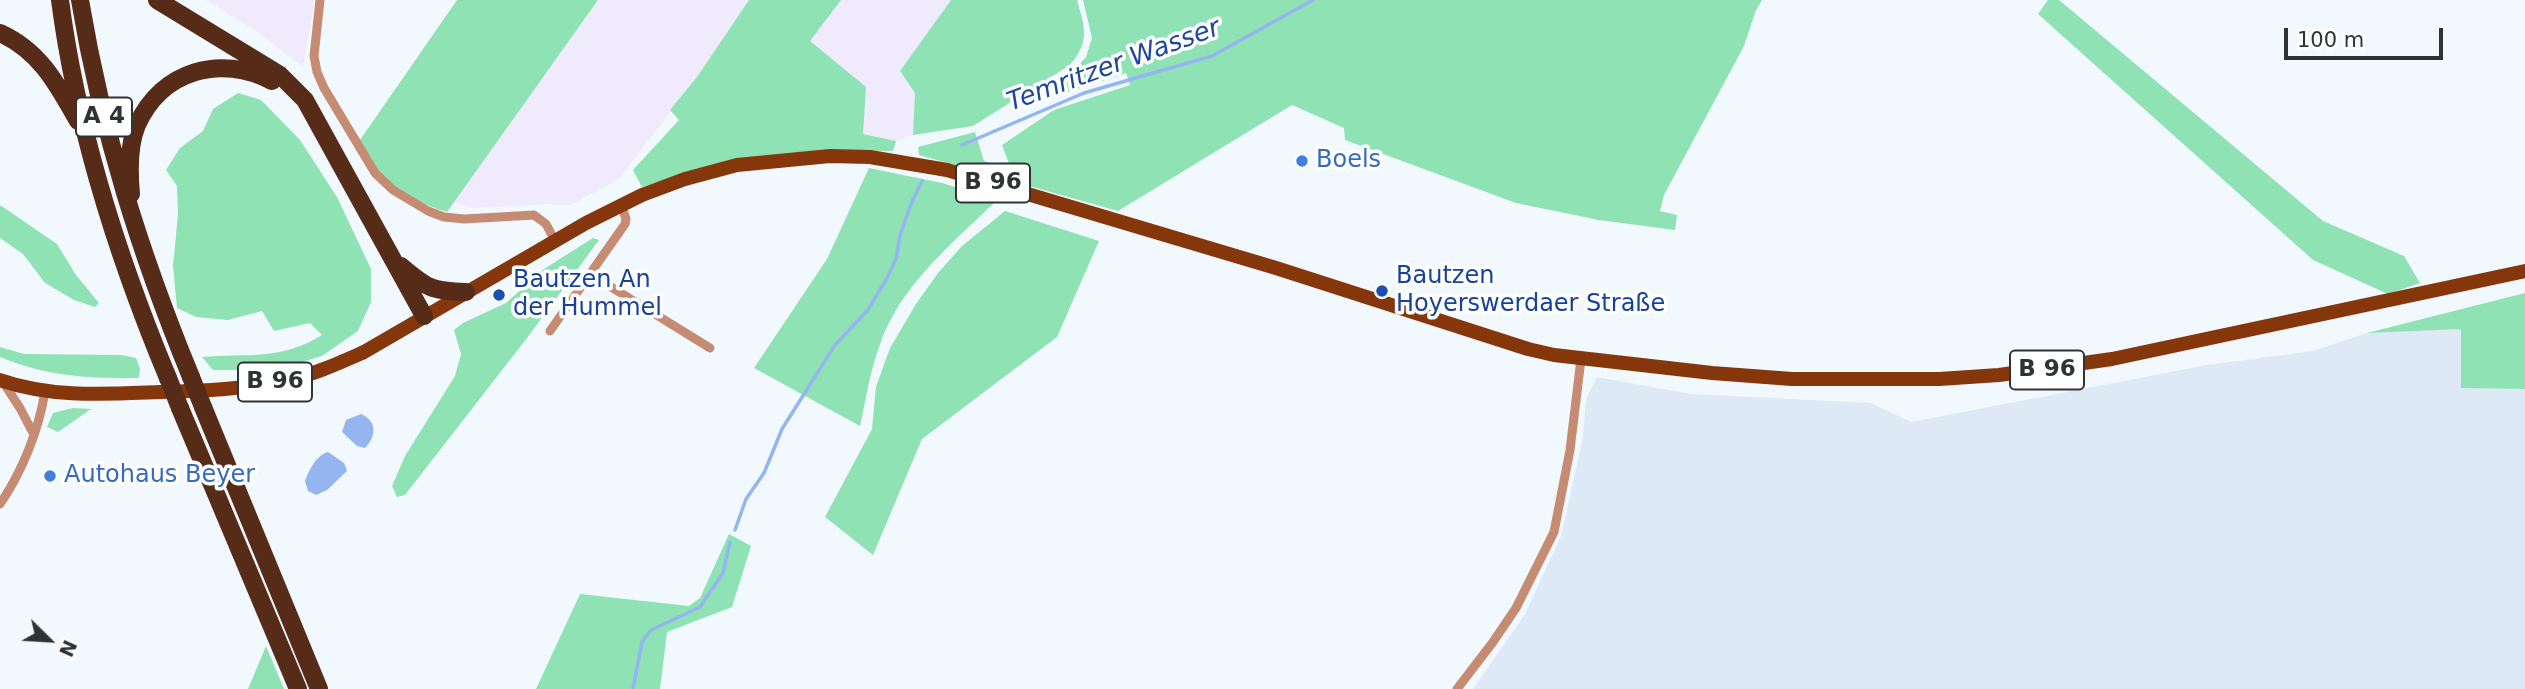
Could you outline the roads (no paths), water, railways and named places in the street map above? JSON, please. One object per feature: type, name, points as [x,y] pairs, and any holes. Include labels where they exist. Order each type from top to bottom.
[{"type":"highway","name":"A 4","points":[[60,0],[86,136],[149,333],[298,689]]},
{"type":"highway","name":"A 4","points":[[80,0],[101,105],[136,232],[160,302],[317,684]]},
{"type":"highway","points":[[157,0],[280,75],[305,100],[424,316]]},
{"type":"highway","points":[[0,33],[30,51],[43,64],[86,136]]},
{"type":"highway","points":[[136,232],[130,186],[133,138],[148,106],[180,78],[212,68],[232,67],[254,71],[288,93],[322,133]]},
{"type":"highway","points":[[394,260],[425,286],[435,290],[466,292]]},
{"type":"main road","name":"B 96","points":[[1,380],[45,391],[106,394],[244,387],[289,380],[328,369],[364,352],[621,204],[685,179],[737,165],[830,156],[870,157],[947,170],[1263,264],[1528,349],[1581,359],[1792,379],[1939,379],[1999,376],[2112,359],[2525,271]]},
{"type":"street","points":[[320,0],[314,56],[317,72],[374,173],[393,190],[428,211],[444,217],[464,219],[534,215],[546,223],[555,241]]},
{"type":"street","points":[[550,331],[625,224],[621,204]]},
{"type":"street","points":[[590,274],[710,348]]},
{"type":"street","points":[[1457,689],[1516,608],[1554,532],[1570,450],[1581,359]]},
{"type":"street","points":[[1,380],[33,433]]},
{"type":"street","points":[[0,504],[18,475],[45,391]]},
{"type":"water","points":[[361,414],[370,421],[374,429],[372,439],[365,448],[357,446],[342,432],[346,420]]},
{"type":"water","points":[[328,452],[344,463],[347,471],[327,490],[316,495],[308,491],[305,481],[317,460]]},
{"type":"waterway","name":"Temritzer Wasser","points":[[962,145],[1084,93],[1212,56],[1313,0]]},
{"type":"waterway","name":"Temritzer Wasser","points":[[735,530],[746,499],[764,473],[782,429],[835,345],[867,311],[886,280],[896,259],[900,235],[911,204],[922,181]]},
{"type":"waterway","name":"Temritzer Wasser","points":[[633,689],[642,642],[651,630],[700,607],[723,573],[730,542]]},
{"type":"place","name":"Boels","points":[[1302,161]]},
{"type":"place","name":"Bautzen Hoyerswerdaer Straße","points":[[1382,291]]},
{"type":"place","name":"Bautzen An der Hummel","points":[[499,295]]},
{"type":"place","name":"Autohaus Beyer","points":[[50,476]]}]
